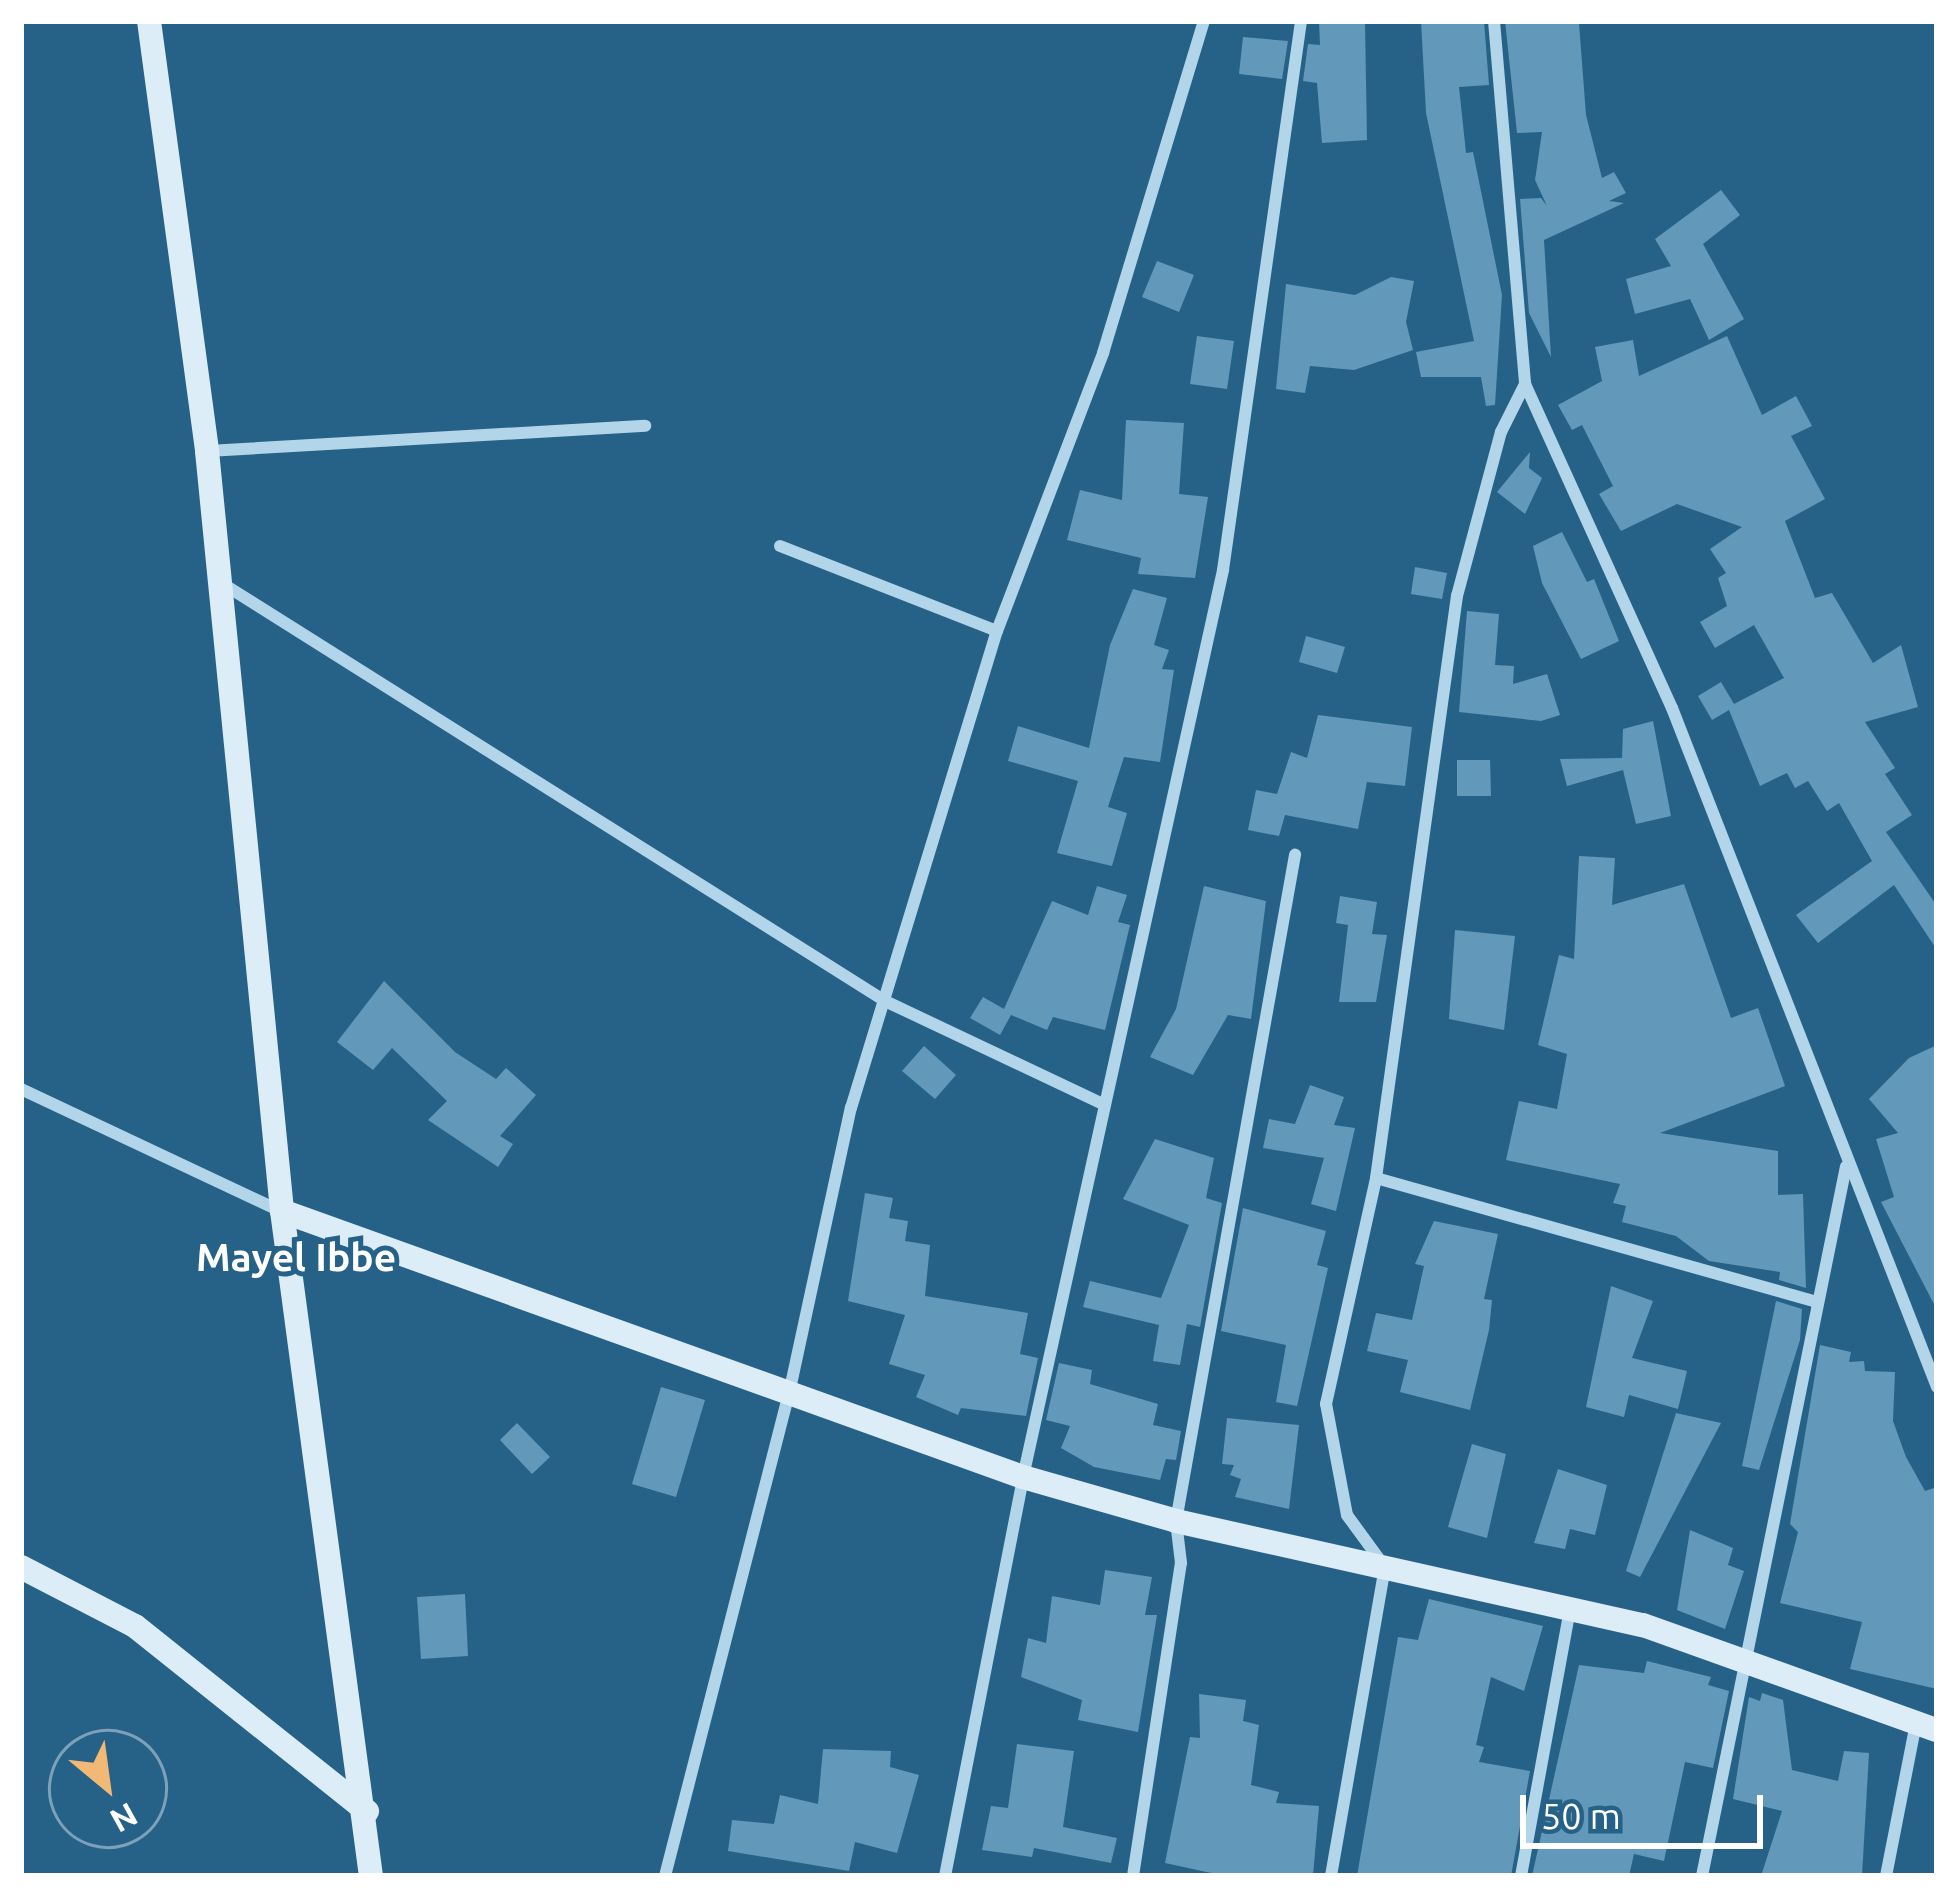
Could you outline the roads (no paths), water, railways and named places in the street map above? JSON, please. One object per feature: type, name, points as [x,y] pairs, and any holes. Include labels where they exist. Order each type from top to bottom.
[{"type":"street","points":[[149,21],[207,452],[282,1211],[367,1811],[371,1876]]},
{"type":"street","points":[[665,1876],[790,1389],[851,1108],[997,632],[1102,352],[1204,21]]},
{"type":"street","points":[[944,1876],[1023,1477],[1222,570],[1301,21]]},
{"type":"street","points":[[1494,21],[1525,384],[1672,708],[1847,1162],[1934,1369],[1937,1387]]},
{"type":"street","points":[[1331,1876],[1385,1567],[1347,1516],[1326,1404],[1376,1178],[1457,596],[1501,433],[1525,384]]},
{"type":"street","points":[[207,452],[645,426]]},
{"type":"street","points":[[780,545],[997,632]]},
{"type":"street","points":[[220,582],[885,1001],[1105,1106]]},
{"type":"street","points":[[1133,1876],[1181,1562],[1176,1520],[1295,855]]},
{"type":"street","points":[[21,1089],[282,1211],[790,1389],[1023,1477],[1176,1520],[1571,1606],[1741,1660],[1926,1729],[1886,1876]]},
{"type":"street","points":[[1702,1876],[1741,1660],[1847,1162]]},
{"type":"street","points":[[1376,1178],[1817,1302]]},
{"type":"street","points":[[21,1567],[135,1626],[367,1811]]},
{"type":"street","points":[[1521,1876],[1571,1606]]},
{"type":"district","name":"Mayel Ibbe","points":[[296,1257]]}]
